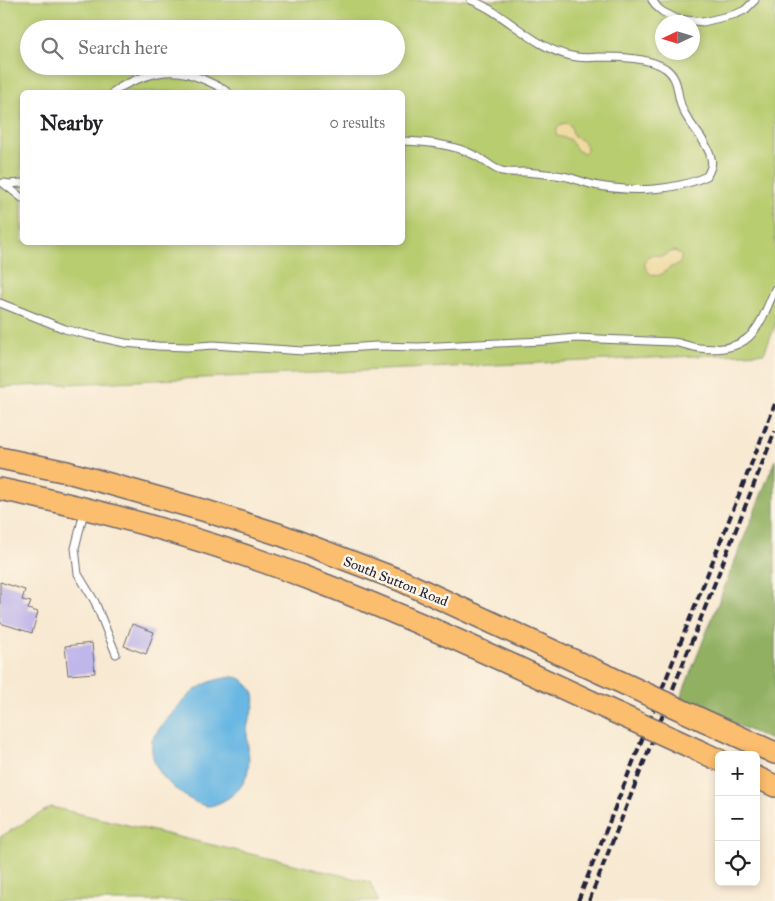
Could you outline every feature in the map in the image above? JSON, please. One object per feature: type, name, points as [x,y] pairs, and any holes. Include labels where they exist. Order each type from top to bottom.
[{"type":"main road","name":"South Sutton Road","points":[[0,458],[67,472],[140,492],[281,535],[402,581],[775,752]]},
{"type":"main road","points":[[0,489],[134,521],[251,557],[322,583],[402,616],[590,700],[711,757]]},
{"type":"main road","points":[[760,779],[775,786]]},
{"type":"lane","points":[[405,141],[442,144],[464,150],[502,171],[563,176],[600,186],[627,189],[651,189],[690,183],[707,176],[712,167],[711,157],[679,102],[679,92],[673,75],[664,68],[644,60],[570,56],[537,43],[497,14],[471,0]]},
{"type":"lane","points":[[652,0],[663,12],[677,19],[703,22],[736,14],[745,10],[755,0]]},
{"type":"lane","points":[[116,90],[143,77],[157,75]]},
{"type":"lane","points":[[189,75],[225,90]]},
{"type":"lane","points":[[2,181],[10,184],[20,183]]},
{"type":"lane","points":[[2,181],[20,196]]},
{"type":"lane","points":[[0,304],[65,329],[125,343],[158,346],[187,347],[213,345],[303,351],[376,346],[419,347],[575,338],[673,342],[710,349],[738,345],[749,337],[762,319],[775,288]]},
{"type":"lane","points":[[84,508],[75,548],[78,574],[95,602],[116,654]]},
{"type":"green space","points":[[0,0],[775,0],[775,326],[764,353],[0,387]]},
{"type":"green space","points":[[775,460],[775,742],[680,699]]},
{"type":"green space","points":[[51,807],[370,882],[378,901],[0,901],[0,837]]},
{"type":"sand","points":[[566,123],[571,126],[573,135],[586,145],[587,150],[584,153],[578,151],[569,139],[557,136],[556,132],[559,126]]},
{"type":"sand","points":[[673,251],[681,255],[681,262],[660,275],[648,272],[645,265],[647,257],[651,255],[662,256]]},
{"type":"water","points":[[233,677],[243,680],[251,689],[255,701],[247,732],[249,758],[247,774],[243,784],[233,795],[219,803],[206,806],[188,798],[164,778],[153,759],[152,741],[159,729],[192,692],[214,681]]},
{"type":"building","points":[[0,582],[25,590],[22,600],[31,602],[28,609],[38,612],[32,633],[0,623]]},
{"type":"building","points":[[132,624],[154,632],[146,654],[124,646]]},
{"type":"building","points":[[92,643],[95,673],[68,675],[65,646]]},
{"type":"railway","points":[[578,901],[775,404]]},
{"type":"railway","points":[[589,901],[775,431]]}]
